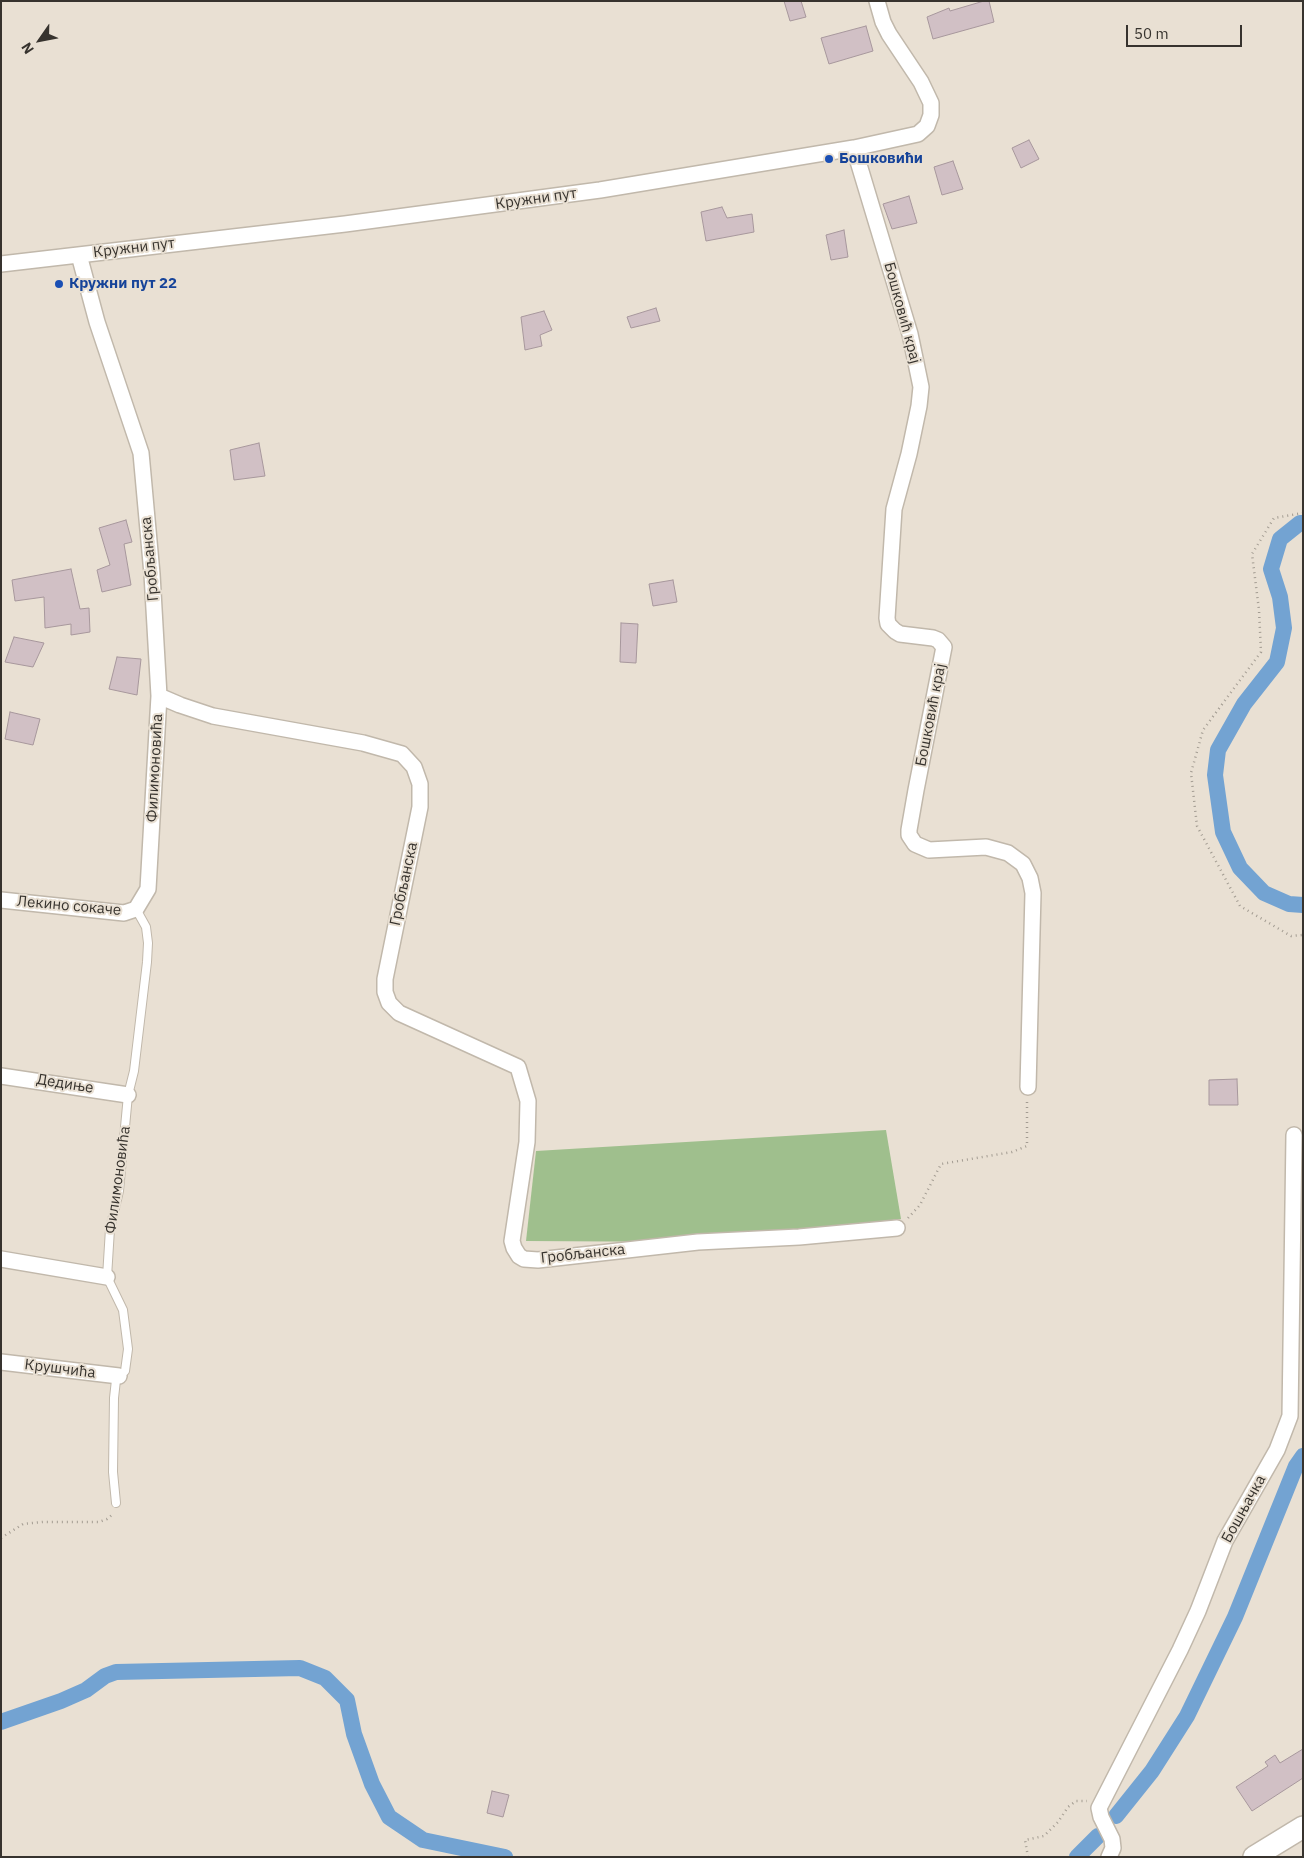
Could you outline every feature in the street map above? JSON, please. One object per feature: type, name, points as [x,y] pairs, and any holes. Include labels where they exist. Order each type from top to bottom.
[{"type":"main road","points":[[1254,1857],[1303,1827]]},
{"type":"street","name":"Кружни пут","points":[[1,264],[345,224],[590,191],[854,148],[918,134],[928,126],[931,115],[931,103],[921,82],[889,34],[883,22],[877,1]]},
{"type":"street","name":"Бошковић крај","points":[[854,148],[910,334],[920,387],[919,406],[909,454],[894,509],[888,624],[900,634],[933,638],[938,640],[944,647],[916,790],[910,835],[915,844],[930,850],[986,847],[1008,853],[1023,864],[1030,878],[1033,893],[1028,1087]]},
{"type":"street","name":"Гробљанска","points":[[79,255],[97,322],[141,454],[152,574],[159,696],[187,708],[213,716],[363,743],[402,754],[414,767],[420,784],[420,807],[385,979],[385,992],[389,1003],[399,1013],[518,1067],[528,1101],[527,1142],[512,1241],[519,1256],[524,1259],[538,1260],[698,1242],[799,1237],[897,1228]]},
{"type":"street","name":"Филимоновића","points":[[136,909],[148,889],[159,696]]},
{"type":"street","name":"Лекино сокаче","points":[[1,900],[124,913],[136,909]]},
{"type":"street","name":"Дедиње","points":[[1,1076],[128,1094]]},
{"type":"street","name":"Бошњачка","points":[[1099,1808],[1180,1650],[1198,1611],[1225,1540],[1277,1450],[1290,1416],[1294,1135]]},
{"type":"street","points":[[1,1260],[107,1277]]},
{"type":"street","name":"Крушчића","points":[[1,1362],[120,1376]]},
{"type":"street","points":[[1099,1808],[1100,1817],[1112,1839],[1113,1848],[1109,1857]]},
{"type":"lane","name":"Филимоновића","points":[[116,1503],[113,1472],[115,1385],[125,1370],[127,1363],[126,1322],[123,1310],[107,1277],[110,1229],[119,1191],[128,1094],[135,1063],[147,962],[148,943],[146,927],[136,909]]},
{"type":"path","points":[[1303,513],[1274,518],[1252,554],[1259,610],[1261,652],[1203,730],[1191,773],[1196,826],[1240,906],[1291,936],[1303,935]]},
{"type":"path","points":[[897,1228],[920,1205],[942,1164],[1012,1152],[1028,1146],[1026,1130],[1028,1087]]},
{"type":"path","points":[[1,1538],[16,1528],[32,1522],[99,1522],[112,1514],[116,1503]]},
{"type":"path","points":[[1028,1857],[1025,1840],[1044,1836],[1058,1822],[1068,1807],[1076,1801],[1086,1800],[1099,1808]]},
{"type":"green space","points":[[886,1130],[901,1219],[698,1242],[526,1241],[536,1151]]},
{"type":"building","points":[[784,1],[801,1],[806,17],[790,21]]},
{"type":"building","points":[[989,1],[994,22],[933,39],[927,17],[949,8],[950,11]]},
{"type":"building","points":[[866,26],[873,51],[829,64],[821,38]]},
{"type":"building","points":[[1029,140],[1039,159],[1021,168],[1012,148]]},
{"type":"building","points":[[953,161],[963,189],[942,195],[934,167]]},
{"type":"building","points":[[909,196],[917,223],[892,229],[883,204]]},
{"type":"building","points":[[722,207],[727,218],[752,214],[754,232],[706,241],[701,212]]},
{"type":"building","points":[[844,230],[848,257],[831,260],[826,235]]},
{"type":"building","points":[[656,308],[660,321],[631,328],[627,317]]},
{"type":"building","points":[[544,311],[552,330],[540,335],[542,346],[525,350],[521,317]]},
{"type":"building","points":[[259,443],[265,476],[234,480],[230,450]]},
{"type":"building","points":[[126,520],[132,542],[124,544],[131,585],[102,592],[97,570],[110,565],[99,528]]},
{"type":"building","points":[[71,569],[80,609],[89,608],[90,632],[71,635],[71,624],[45,628],[44,597],[15,601],[12,580]]},
{"type":"building","points":[[673,580],[677,602],[653,606],[649,584]]},
{"type":"building","points":[[621,623],[638,624],[636,663],[620,662]]},
{"type":"building","points":[[14,637],[44,643],[33,667],[5,662]]},
{"type":"building","points":[[117,657],[141,659],[137,695],[109,689]]},
{"type":"building","points":[[10,712],[40,719],[33,745],[5,739]]},
{"type":"building","points":[[1237,1079],[1238,1105],[1209,1105],[1209,1080]]},
{"type":"building","points":[[1303,1749],[1303,1778],[1252,1811],[1236,1787],[1268,1766],[1265,1762],[1275,1755],[1280,1763]]},
{"type":"building","points":[[492,1791],[509,1795],[503,1817],[487,1813]]},
{"type":"waterway","points":[[1303,523],[1300,523],[1280,539],[1271,569],[1280,597],[1284,628],[1277,662],[1244,704],[1218,750],[1215,775],[1223,832],[1240,868],[1264,893],[1289,904],[1303,905]]},
{"type":"waterway","points":[[1116,1816],[1152,1771],[1187,1716],[1235,1617],[1296,1466],[1303,1456]]},
{"type":"waterway","points":[[1,1722],[61,1701],[86,1690],[105,1676],[116,1672],[300,1668],[325,1678],[347,1700],[354,1734],[372,1784],[389,1817],[423,1840],[505,1857]]},
{"type":"waterway","points":[[1077,1857],[1098,1836]]},
{"type":"place","name":"Бошковићи","points":[[829,159]]},
{"type":"place","name":"Кружни пут 22","points":[[59,284]]}]
